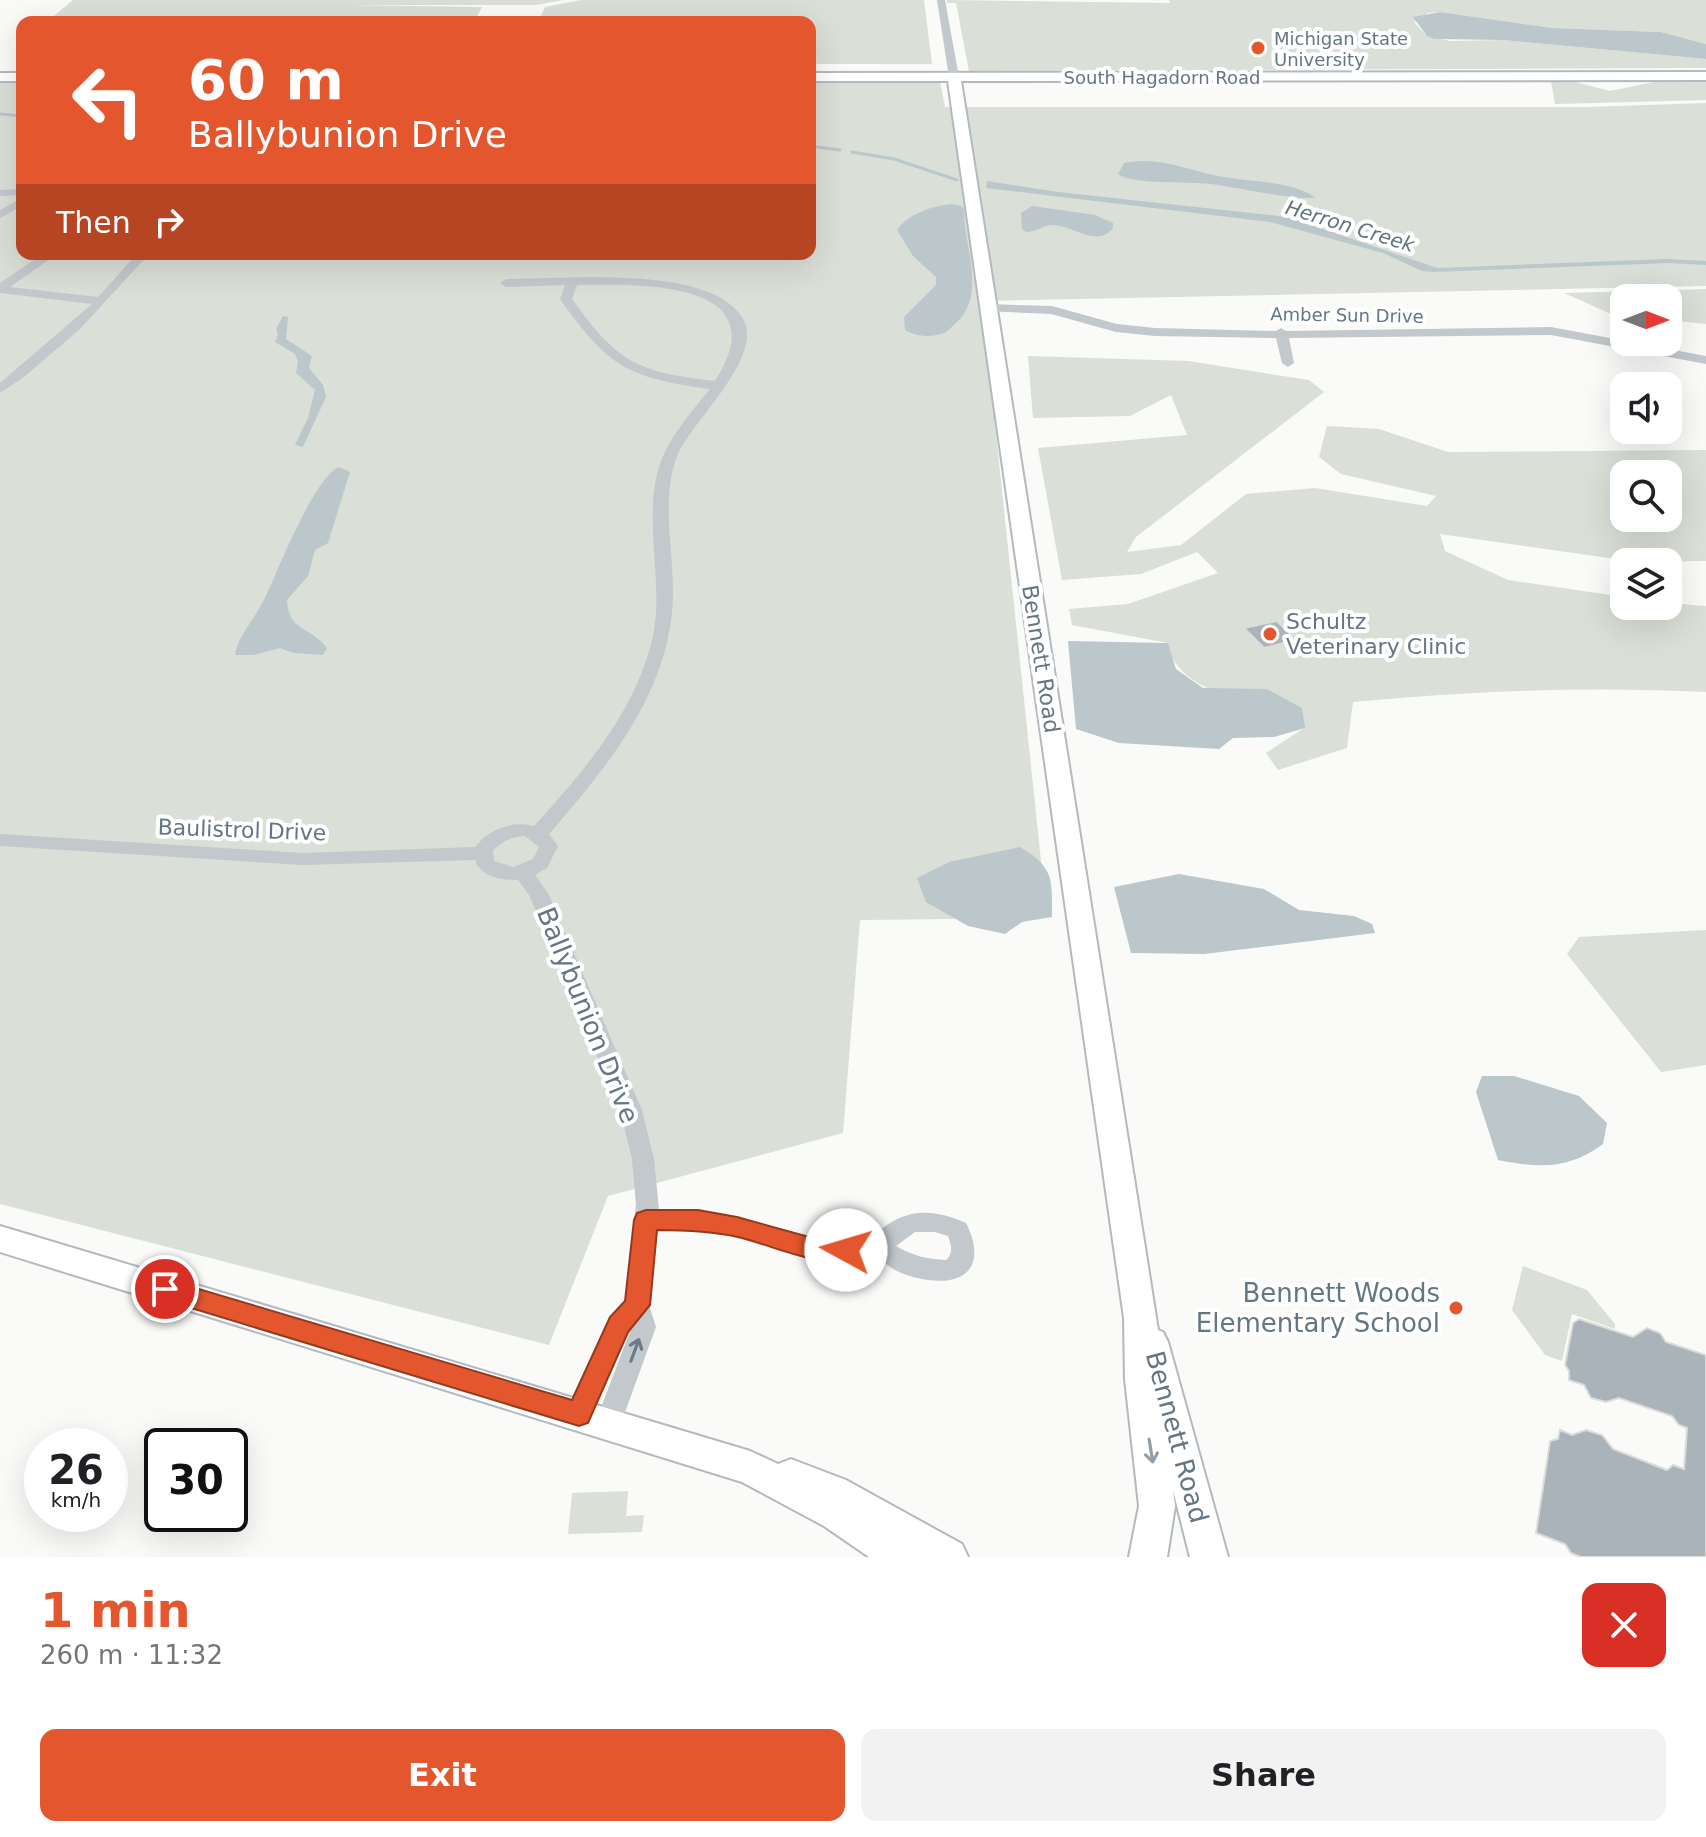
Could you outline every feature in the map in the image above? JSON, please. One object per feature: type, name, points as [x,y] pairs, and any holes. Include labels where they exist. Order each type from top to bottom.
[{"type":"street","name":"Bennett Road","points":[[941,0],[1141,1318],[1142,1379],[1156,1491],[1148,1557]]},
{"type":"street","name":"South Hagadorn Road","points":[[816,77],[1706,76]]},
{"type":"street","points":[[0,289],[42,260]]},
{"type":"street","points":[[0,389],[63,338],[138,260]]},
{"type":"street","points":[[572,281],[566,299],[606,353],[632,371],[720,386]]},
{"type":"street","points":[[506,283],[639,281],[687,289],[721,301],[738,320],[740,339],[720,386],[671,453],[661,493],[665,601],[656,657],[636,704],[610,748],[538,834]]},
{"type":"street","points":[[0,289],[101,301]]},
{"type":"street","name":"Amber Sun Drive","points":[[988,308],[1052,310],[1112,332],[1281,332],[1361,336],[1551,331],[1706,360]]},
{"type":"street","points":[[1281,332],[1288,363]]},
{"type":"street","points":[[526,830],[538,834],[549,846],[542,864],[523,873],[502,874],[485,864],[483,853],[490,840],[508,832],[526,830]]},
{"type":"street","name":"Baulistrol Drive","points":[[0,840],[303,859],[483,853]]},
{"type":"street","name":"Ballybunion Drive","points":[[523,873],[538,893],[631,1110],[643,1159],[646,1220],[637,1305],[619,1325],[594,1419]]},
{"type":"street","points":[[646,1220],[698,1220],[737,1227],[809,1247],[846,1250],[879,1248]]},
{"type":"street","points":[[0,1239],[750,1468],[802,1479],[833,1492],[949,1557]]},
{"type":"street","name":"Bennett Road","points":[[1141,1318],[1151,1342],[1209,1557]]},
{"type":"street","points":[[750,1468],[837,1514],[900,1557]]},
{"type":"shaded area","points":[[73,0],[563,0],[536,5],[346,5],[482,7],[477,16],[54,16]]},
{"type":"shaded area","points":[[581,0],[924,0],[932,64],[816,64],[816,16],[541,16],[545,7]]},
{"type":"shaded area","points":[[947,0],[1170,3],[1169,0],[1706,0],[1706,44],[1661,32],[1553,28],[1440,12],[1428,13],[1414,22],[1427,36],[1450,41],[1503,40],[1706,59],[1706,68],[969,71],[956,3],[947,3]]},
{"type":"shaded area","points":[[1440,12],[1553,28],[1661,32],[1706,44],[1706,59],[1503,40],[1434,39],[1427,36],[1413,17]]},
{"type":"shaded area","points":[[1706,79],[1706,100],[1555,104],[1551,81],[1575,82],[1610,91],[1664,80]]},
{"type":"shaded area","points":[[816,81],[940,81],[945,107],[1589,107],[1706,103],[1706,286],[1610,284],[1610,288],[982,301],[1047,918],[860,920],[843,1133],[608,1196],[549,1345],[0,1204],[0,83],[16,83],[16,260],[816,260]]},
{"type":"shaded area","points":[[1139,161],[1281,184],[1315,197],[1281,196],[1210,184],[1135,180],[1118,174],[1124,163]]},
{"type":"shaded area","points":[[987,181],[1058,192],[1288,217],[1437,268],[1667,259],[1706,261],[1706,265],[1669,263],[1422,271],[1383,253],[1270,222],[986,188]]},
{"type":"shaded area","points":[[952,204],[962,206],[964,210],[972,270],[970,299],[965,312],[945,332],[927,336],[914,334],[905,330],[904,317],[936,285],[936,277],[913,256],[897,230],[922,211]]},
{"type":"shaded area","points":[[1032,206],[1095,215],[1113,223],[1113,228],[1100,236],[1051,225],[1026,232],[1022,229],[1021,213]]},
{"type":"shaded area","points":[[1706,289],[1706,324],[1682,321],[1682,290]]},
{"type":"shaded area","points":[[1610,292],[1610,314],[1564,293]]},
{"type":"shaded area","points":[[283,316],[288,317],[286,339],[312,356],[309,368],[323,385],[326,397],[303,447],[295,445],[308,418],[315,390],[296,373],[298,361],[295,354],[275,342],[276,329]]},
{"type":"shaded area","points":[[1028,356],[1188,361],[1309,380],[1324,392],[1136,537],[1127,552],[1181,545],[1246,494],[1315,488],[1427,506],[1436,496],[1341,474],[1319,457],[1327,426],[1379,429],[1448,452],[1706,450],[1706,561],[1682,561],[1682,548],[1610,548],[1610,558],[1440,534],[1445,551],[1508,580],[1610,595],[1610,620],[1682,620],[1682,604],[1706,606],[1706,692],[1617,689],[1530,691],[1353,702],[1347,748],[1278,770],[1266,753],[1304,728],[1302,716],[1243,701],[1202,685],[1186,674],[1174,660],[1168,643],[1072,625],[1069,609],[1128,604],[1218,573],[1197,552],[1141,574],[1062,580],[1038,448],[1187,435],[1171,395],[1130,416],[1033,418]]},
{"type":"shaded area","points":[[339,467],[350,472],[328,543],[315,550],[308,576],[287,600],[291,618],[327,648],[323,655],[294,653],[280,648],[254,655],[235,655],[308,506],[329,474]]},
{"type":"shaded area","points":[[1068,641],[1168,643],[1176,669],[1203,688],[1267,689],[1302,708],[1305,728],[1274,737],[1233,738],[1219,749],[1119,743],[1076,729]]},
{"type":"shaded area","points":[[1020,847],[1046,869],[1051,884],[1052,917],[1022,922],[1005,934],[968,926],[926,902],[917,878],[949,862]]},
{"type":"shaded area","points":[[1179,874],[1264,889],[1299,910],[1354,916],[1372,924],[1375,933],[1204,954],[1131,953],[1114,887]]},
{"type":"shaded area","points":[[1706,930],[1706,1065],[1661,1072],[1567,954],[1579,937]]},
{"type":"shaded area","points":[[1482,1076],[1514,1076],[1579,1096],[1607,1123],[1603,1144],[1578,1159],[1553,1165],[1498,1160],[1476,1092]]},
{"type":"shaded area","points":[[1523,1266],[1587,1290],[1615,1324],[1615,1329],[1572,1314],[1562,1361],[1545,1355],[1512,1310]]},
{"type":"shaded area","points":[[628,1491],[626,1516],[644,1515],[642,1532],[568,1534],[572,1493]]},
{"type":"building","name":"Schultz Veterinary Clinic","points":[[1277,621],[1296,640],[1264,648],[1244,628]]},
{"type":"building","points":[[1579,1319],[1633,1337],[1647,1328],[1660,1333],[1666,1342],[1706,1355],[1706,1557],[1581,1557],[1571,1553],[1565,1544],[1536,1533],[1550,1441],[1558,1439],[1560,1430],[1572,1435],[1586,1430],[1602,1435],[1613,1449],[1667,1470],[1673,1465],[1684,1469],[1687,1428],[1679,1425],[1672,1416],[1619,1398],[1606,1402],[1591,1398],[1584,1385],[1569,1380],[1565,1365],[1573,1323]]},
{"type":"waterway","name":"Herron Creek","points":[[0,114],[16,115]]},
{"type":"waterway","name":"Herron Creek","points":[[816,147],[840,150]]},
{"type":"waterway","name":"Herron Creek","points":[[852,152],[894,159],[957,180]]},
{"type":"place","name":"Michigan State University","points":[[1258,48]]},
{"type":"place","name":"Schultz Veterinary Clinic","points":[[1270,634]]},
{"type":"place","name":"Bennett Woods Elementary School","points":[[1456,1308]]},
{"type":"route","points":[[165,1289],[579,1414],[619,1325],[637,1305],[646,1220],[698,1220],[737,1227],[809,1247],[846,1250]]}]
